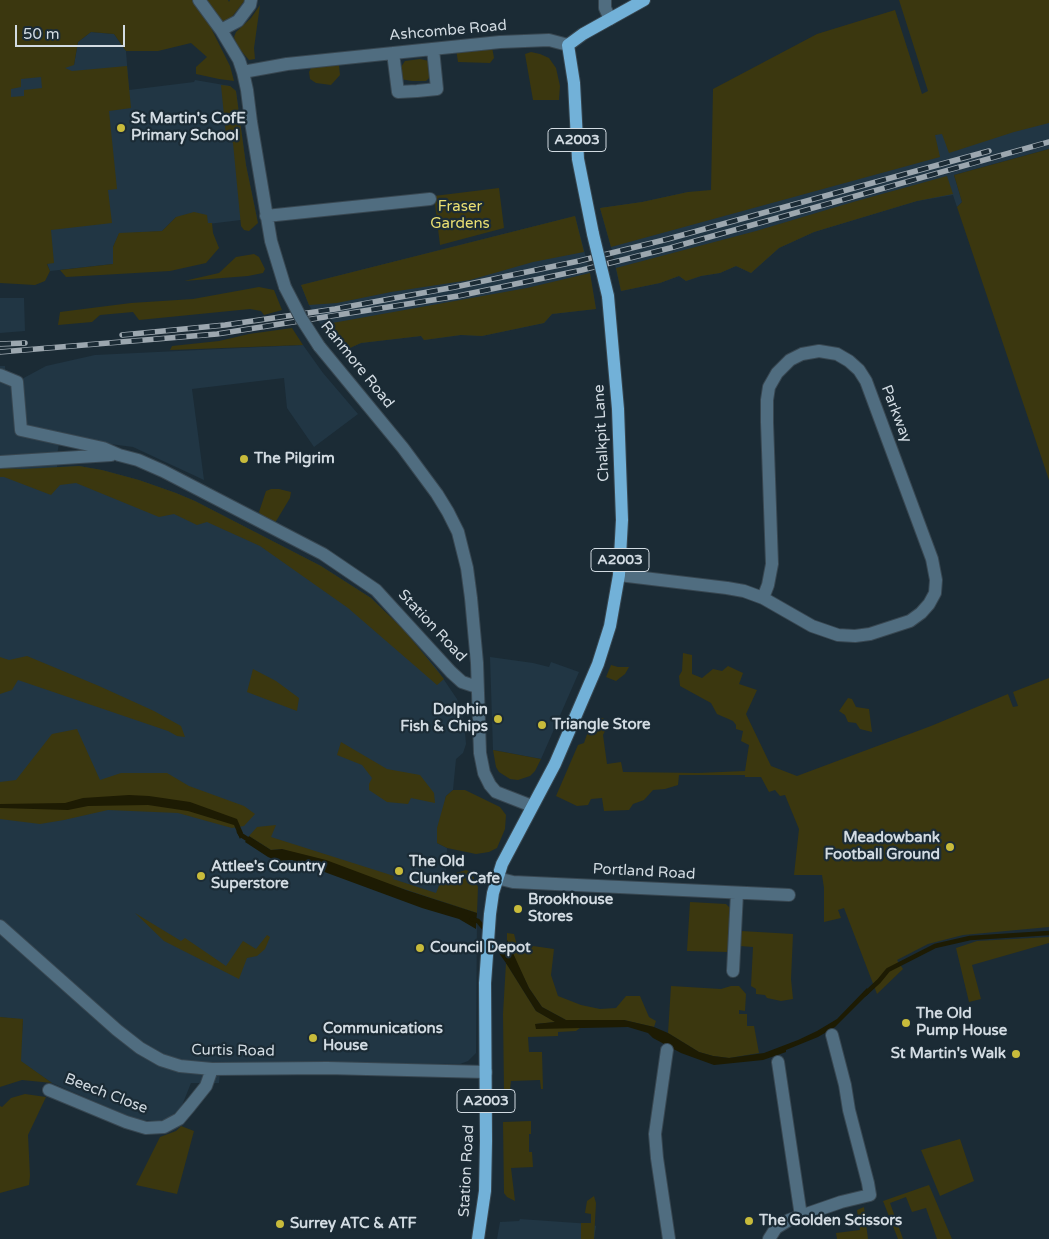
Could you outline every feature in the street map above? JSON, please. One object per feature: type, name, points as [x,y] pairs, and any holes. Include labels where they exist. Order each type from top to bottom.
[{"type":"main road","points":[[568,45],[583,34],[644,0]]},
{"type":"main road","name":"Chalkpit Lane","points":[[532,806],[559,755],[598,664],[610,626],[619,575],[622,520],[618,418],[608,296],[581,182],[574,82],[568,45]]},
{"type":"main road","name":"Station Road","points":[[478,1239],[485,1191],[485,1020],[490,914],[497,878],[502,864],[532,806]]},
{"type":"street","name":"Ranmore Road","points":[[199,0],[221,30],[243,72],[266,216],[271,241],[285,287],[301,318],[319,346],[403,448],[448,512],[458,532],[467,568],[471,598],[478,687]]},
{"type":"street","points":[[221,30],[238,21],[250,5],[251,0]]},
{"type":"street","points":[[604,0],[610,19]]},
{"type":"street","name":"Ashcombe Road","points":[[243,72],[287,64],[500,42],[549,40],[568,45]]},
{"type":"street","points":[[393,53],[398,92],[437,89],[433,49]]},
{"type":"street","points":[[266,216],[430,199]]},
{"type":"street","name":"Parkway","points":[[619,575],[744,591],[763,598],[812,626],[838,635],[870,634],[910,621],[921,613],[935,593],[936,580],[932,559],[866,381],[859,370],[837,354],[819,351],[802,354],[790,360],[777,373],[769,387],[767,422],[772,564],[768,585],[763,598]]},
{"type":"street","name":"Station Road","points":[[0,375],[17,382],[21,430],[103,448],[138,460],[323,554],[376,590],[451,672],[462,682],[478,687]]},
{"type":"street","points":[[0,462],[56,460],[88,455],[119,455]]},
{"type":"street","points":[[478,687],[480,753],[484,773],[496,792],[532,806]]},
{"type":"street","name":"Portland Road","points":[[497,878],[513,882],[789,895]]},
{"type":"street","points":[[734,971],[737,892]]},
{"type":"street","name":"Curtis Road","points":[[0,926],[140,1048],[160,1060],[180,1066],[212,1068],[327,1068],[486,1072]]},
{"type":"street","points":[[769,1239],[776,1228],[789,1220],[841,1202],[870,1195],[832,1035]]},
{"type":"street","points":[[667,1050],[655,1134],[656,1158],[669,1239]]},
{"type":"street","points":[[778,1062],[801,1216]]},
{"type":"street","name":"Beech Close","points":[[49,1090],[126,1122],[146,1128],[164,1127],[180,1119],[206,1086],[212,1068]]},
{"type":"shaded area","name":"St Martin's CofE Primary School","points":[[0,0],[74,65],[78,42],[91,32],[114,34],[126,51],[129,90],[194,82],[195,80],[230,86],[236,91],[246,165],[257,218],[208,224],[176,217],[162,231],[119,234],[113,247],[113,264],[50,271],[44,256],[20,255]]},
{"type":"shaded area","points":[[1049,106],[1049,149],[954,175],[962,202],[957,207],[953,195],[917,201],[814,232],[779,248],[751,273],[736,266],[720,273],[686,281],[679,276],[660,283],[621,291],[600,208],[642,202],[688,192],[711,191]]},
{"type":"shaded area","points":[[575,216],[590,273],[596,309],[552,314],[544,323],[482,336],[461,335],[424,340],[421,336],[361,343],[341,352],[325,332],[309,305],[301,285]]},
{"type":"shaded area","points":[[0,298],[24,298],[25,331],[0,333]]},
{"type":"shaded area","points":[[303,345],[323,373],[358,414],[314,447],[287,408],[284,378],[192,389],[204,480],[133,447],[110,444],[61,432],[57,467],[79,466],[102,470],[176,493],[321,566],[371,598],[405,631],[436,668],[457,699],[464,721],[466,744],[463,753],[456,759],[453,790],[446,796],[437,843],[447,848],[446,876],[438,900],[477,913],[476,1053],[468,1061],[460,1064],[221,1062],[219,1083],[191,1083],[181,1108],[170,1117],[160,1121],[138,1120],[52,1083],[20,1061],[23,1020],[0,1017],[0,366],[5,366],[5,370],[20,380],[46,366],[95,355]]},
{"type":"shaded area","points":[[490,657],[549,667],[551,662],[579,672],[541,759],[493,750]]},
{"type":"shaded area","points":[[129,795],[190,802],[237,819],[243,833],[240,839],[234,825],[188,811],[148,805],[88,806],[68,810],[0,808],[0,804],[65,803],[83,798]]},
{"type":"shaded area","points":[[249,836],[271,850],[282,849],[326,860],[406,890],[477,913],[476,929],[459,919],[422,908],[292,860],[277,861],[245,842]]},
{"type":"shaded area","points":[[507,940],[529,988],[542,1007],[566,1020],[624,1020],[654,1027],[668,1033],[699,1052],[713,1056],[729,1058],[764,1053],[798,1040],[837,1019],[867,988],[869,993],[835,1027],[818,1037],[786,1050],[786,1052],[763,1060],[714,1065],[681,1053],[653,1038],[648,1033],[628,1027],[536,1029],[535,1024],[555,1022],[536,1011],[506,963]]},
{"type":"shaded area","points":[[520,1219],[591,1224],[596,1226],[594,1239],[497,1239],[500,1222],[519,1221]]},
{"type":"green space","points":[[0,0],[228,0],[229,2],[230,0],[245,0],[231,18],[220,23],[212,30],[230,66],[234,81],[196,74],[196,67],[207,57],[191,43],[158,51],[126,51],[114,34],[91,32],[78,42],[74,65],[65,68],[72,71],[127,66],[131,108],[109,111],[117,189],[108,190],[112,223],[51,230],[54,263],[47,264],[50,271],[45,281],[35,285],[0,283]],"holes":[[[41,77],[42,88],[24,90],[24,96],[11,97],[11,89],[21,87],[21,79]]]},
{"type":"green space","points":[[899,0],[1049,0],[1049,123],[949,153],[942,134],[935,135],[940,157],[611,247],[600,208],[642,202],[688,192],[711,190],[713,89],[817,34],[895,10],[922,94],[928,91]]},
{"type":"green space","points":[[260,5],[254,48],[255,59],[249,60],[237,46],[234,37],[236,32],[251,18]]},
{"type":"green space","points":[[492,47],[494,58],[490,63],[458,62],[456,49]]},
{"type":"green space","points":[[531,52],[549,58],[556,68],[560,86],[559,100],[533,100],[525,54]]},
{"type":"green space","points":[[420,59],[429,61],[432,75],[426,81],[400,79],[401,67],[405,61]]},
{"type":"green space","points":[[330,63],[339,65],[340,75],[331,85],[316,83],[310,79],[309,72],[311,68]]},
{"type":"green space","points":[[221,85],[230,86],[236,91],[246,165],[258,223],[249,231],[244,230],[241,226],[233,143],[226,136]]},
{"type":"green space","points":[[1049,149],[1049,480],[957,207],[962,202],[954,175]]},
{"type":"green space","points":[[947,176],[953,194],[917,201],[814,232],[779,248],[751,273],[736,266],[720,273],[686,281],[679,276],[660,283],[621,291],[616,268],[756,231]]},
{"type":"green space","name":"Fraser Gardens","points":[[499,188],[504,228],[440,245],[434,196]]},
{"type":"green space","points":[[194,212],[207,215],[208,223],[212,223],[213,233],[219,248],[206,263],[170,271],[66,277],[60,270],[113,264],[113,247],[119,233],[162,231],[176,217]]},
{"type":"green space","points":[[575,216],[584,252],[533,262],[470,280],[391,292],[337,303],[309,305],[301,285]]},
{"type":"green space","points":[[254,254],[259,257],[265,269],[263,273],[184,281],[219,273],[236,257]]},
{"type":"green space","points":[[590,273],[596,309],[552,314],[544,323],[482,336],[461,335],[424,340],[421,336],[361,343],[341,352],[321,325],[527,288]]},
{"type":"green space","points":[[259,287],[274,290],[282,310],[264,315],[261,311],[250,309],[139,320],[133,312],[100,315],[92,322],[58,325],[60,312],[131,303],[193,299]]},
{"type":"green space","points":[[292,328],[303,345],[170,350],[172,346],[219,341],[249,334]]},
{"type":"green space","points":[[79,466],[139,480],[176,493],[321,566],[371,598],[405,631],[444,679],[437,685],[348,608],[260,546],[207,522],[197,525],[174,514],[159,517],[76,483],[60,485],[51,495],[0,477],[0,468],[23,469]]},
{"type":"green space","points":[[271,489],[291,492],[290,498],[275,523],[262,517],[259,512],[266,491]]},
{"type":"green space","name":"Meadowbank Football Ground","points":[[683,653],[692,655],[692,674],[702,678],[713,669],[722,671],[728,666],[743,673],[739,684],[757,690],[746,714],[771,766],[797,776],[931,726],[1008,694],[1013,707],[1018,706],[1013,692],[1049,678],[1049,927],[963,935],[928,944],[897,960],[903,969],[877,994],[844,908],[838,910],[841,918],[824,922],[822,875],[794,875],[799,829],[785,795],[780,796],[775,790],[769,792],[761,777],[745,777],[745,775],[679,775],[678,785],[653,790],[644,800],[633,804],[629,810],[604,811],[602,798],[591,799],[588,805],[577,806],[556,796],[578,745],[584,743],[592,720],[600,717],[607,720],[607,727],[603,735],[607,764],[621,762],[623,772],[698,773],[745,771],[749,745],[741,741],[743,731],[736,729],[733,721],[717,714],[711,703],[680,686],[679,676],[682,671]]},
{"type":"green space","points":[[27,656],[154,711],[181,726],[185,737],[177,736],[168,731],[18,680],[12,690],[0,694],[0,657],[9,660]]},
{"type":"green space","points":[[611,665],[629,667],[625,674],[616,681],[606,677]]},
{"type":"green space","points":[[253,669],[276,681],[299,698],[297,711],[247,692]]},
{"type":"green space","points":[[848,698],[852,699],[856,707],[869,709],[872,732],[860,729],[856,723],[848,722],[845,715],[839,711]]},
{"type":"green space","points":[[77,729],[100,780],[121,773],[167,773],[189,786],[244,806],[255,814],[244,826],[232,828],[178,813],[108,810],[40,824],[0,819],[0,782],[16,780],[52,734]]},
{"type":"green space","points":[[341,742],[387,769],[420,775],[434,793],[435,803],[411,798],[408,804],[387,802],[369,790],[372,778],[362,765],[337,755]]},
{"type":"green space","points":[[493,750],[541,759],[530,776],[518,780],[510,779],[499,772],[496,767]]},
{"type":"green space","points":[[453,790],[465,790],[500,807],[506,815],[505,829],[497,848],[489,852],[476,854],[447,848],[437,843],[437,828],[446,796]]},
{"type":"green space","points":[[276,825],[271,837],[394,876],[393,879],[436,893],[443,876],[466,870],[471,872],[478,887],[477,913],[282,849],[271,850],[249,836],[257,827]]},
{"type":"green space","points":[[690,902],[726,904],[730,908],[728,952],[687,951]]},
{"type":"green space","points":[[135,913],[181,941],[185,938],[226,966],[243,941],[256,949],[267,935],[270,937],[265,949],[257,956],[247,958],[239,979],[164,941]]},
{"type":"green space","points":[[741,931],[793,934],[791,979],[793,999],[781,1001],[756,994],[756,989],[751,986],[753,947],[740,946]]},
{"type":"green space","points":[[507,933],[514,934],[518,949],[527,954],[533,946],[554,949],[551,975],[558,996],[581,1005],[600,1009],[616,1008],[626,996],[640,996],[649,1017],[656,1021],[654,1027],[624,1020],[566,1020],[542,1007],[529,988],[518,966],[507,940]]},
{"type":"green space","points":[[1049,937],[1049,943],[972,965],[981,999],[969,1002],[956,948],[977,941]]},
{"type":"green space","points":[[506,963],[536,1011],[556,1022],[536,1024],[536,1028],[580,1028],[576,1031],[558,1032],[558,1036],[528,1037],[529,1052],[542,1052],[543,1089],[541,1089],[540,1080],[511,1081],[510,1090],[504,1090],[503,1014]]},
{"type":"green space","points":[[671,986],[721,989],[739,986],[746,994],[745,1011],[739,1010],[739,1014],[747,1014],[747,1026],[754,1026],[759,1053],[729,1058],[713,1056],[699,1052],[668,1033]]},
{"type":"green space","points":[[0,1017],[23,1019],[21,1061],[52,1083],[22,1080],[0,1087]]},
{"type":"green space","points":[[25,1094],[46,1097],[28,1135],[29,1185],[0,1193],[0,1106],[2,1107],[11,1098]]},
{"type":"green space","points":[[531,1121],[529,1152],[532,1152],[533,1167],[511,1168],[515,1201],[504,1193],[503,1122]]},
{"type":"green space","points":[[181,1126],[194,1131],[177,1194],[136,1185],[160,1137],[176,1131]]},
{"type":"green space","points":[[960,1139],[974,1181],[940,1196],[921,1150]]},
{"type":"green space","points":[[929,1185],[952,1239],[937,1239],[926,1208],[912,1212],[906,1197],[890,1203],[903,1239],[898,1239],[883,1201]]},
{"type":"green space","points":[[594,1196],[596,1203],[594,1239],[581,1239],[581,1223],[591,1223],[591,1214],[585,1213],[587,1201]]},
{"type":"green space","points":[[864,1207],[868,1239],[837,1239],[836,1233],[860,1230],[857,1210]]},
{"type":"waterway","points":[[239,832],[252,842]]},
{"type":"waterway","points":[[472,919],[478,921],[487,932]]},
{"type":"waterway","points":[[865,994],[888,970],[935,946],[970,938],[1049,933]]},
{"type":"waterway","points":[[491,938],[508,962]]},
{"type":"railway","points":[[0,352],[217,334],[458,296],[582,270],[670,248],[1049,142]]},
{"type":"railway","points":[[122,335],[225,325],[335,309],[455,287],[579,261],[668,239],[989,151]]},
{"type":"railway","points":[[0,344],[25,343]]},
{"type":"place","name":"St Martin's CofE Primary School","points":[[121,128]]},
{"type":"place","name":"The Pilgrim","points":[[244,459]]},
{"type":"place","name":"Dolphin Fish & Chips","points":[[498,719]]},
{"type":"place","name":"Triangle Store","points":[[542,725]]},
{"type":"place","name":"Meadowbank Football Ground","points":[[950,847]]},
{"type":"place","name":"The Old Clunker Cafe","points":[[399,871]]},
{"type":"place","name":"Attlee's Country Superstore","points":[[201,876]]},
{"type":"place","name":"Brookhouse Stores","points":[[518,909]]},
{"type":"place","name":"Council Depot","points":[[420,948]]},
{"type":"place","name":"The Old Pump House","points":[[906,1023]]},
{"type":"place","name":"Communications House","points":[[313,1038]]},
{"type":"place","name":"St Martin's Walk","points":[[1016,1054]]},
{"type":"place","name":"The Golden Scissors","points":[[749,1221]]},
{"type":"place","name":"Surrey ATC & ATF","points":[[280,1224]]}]
